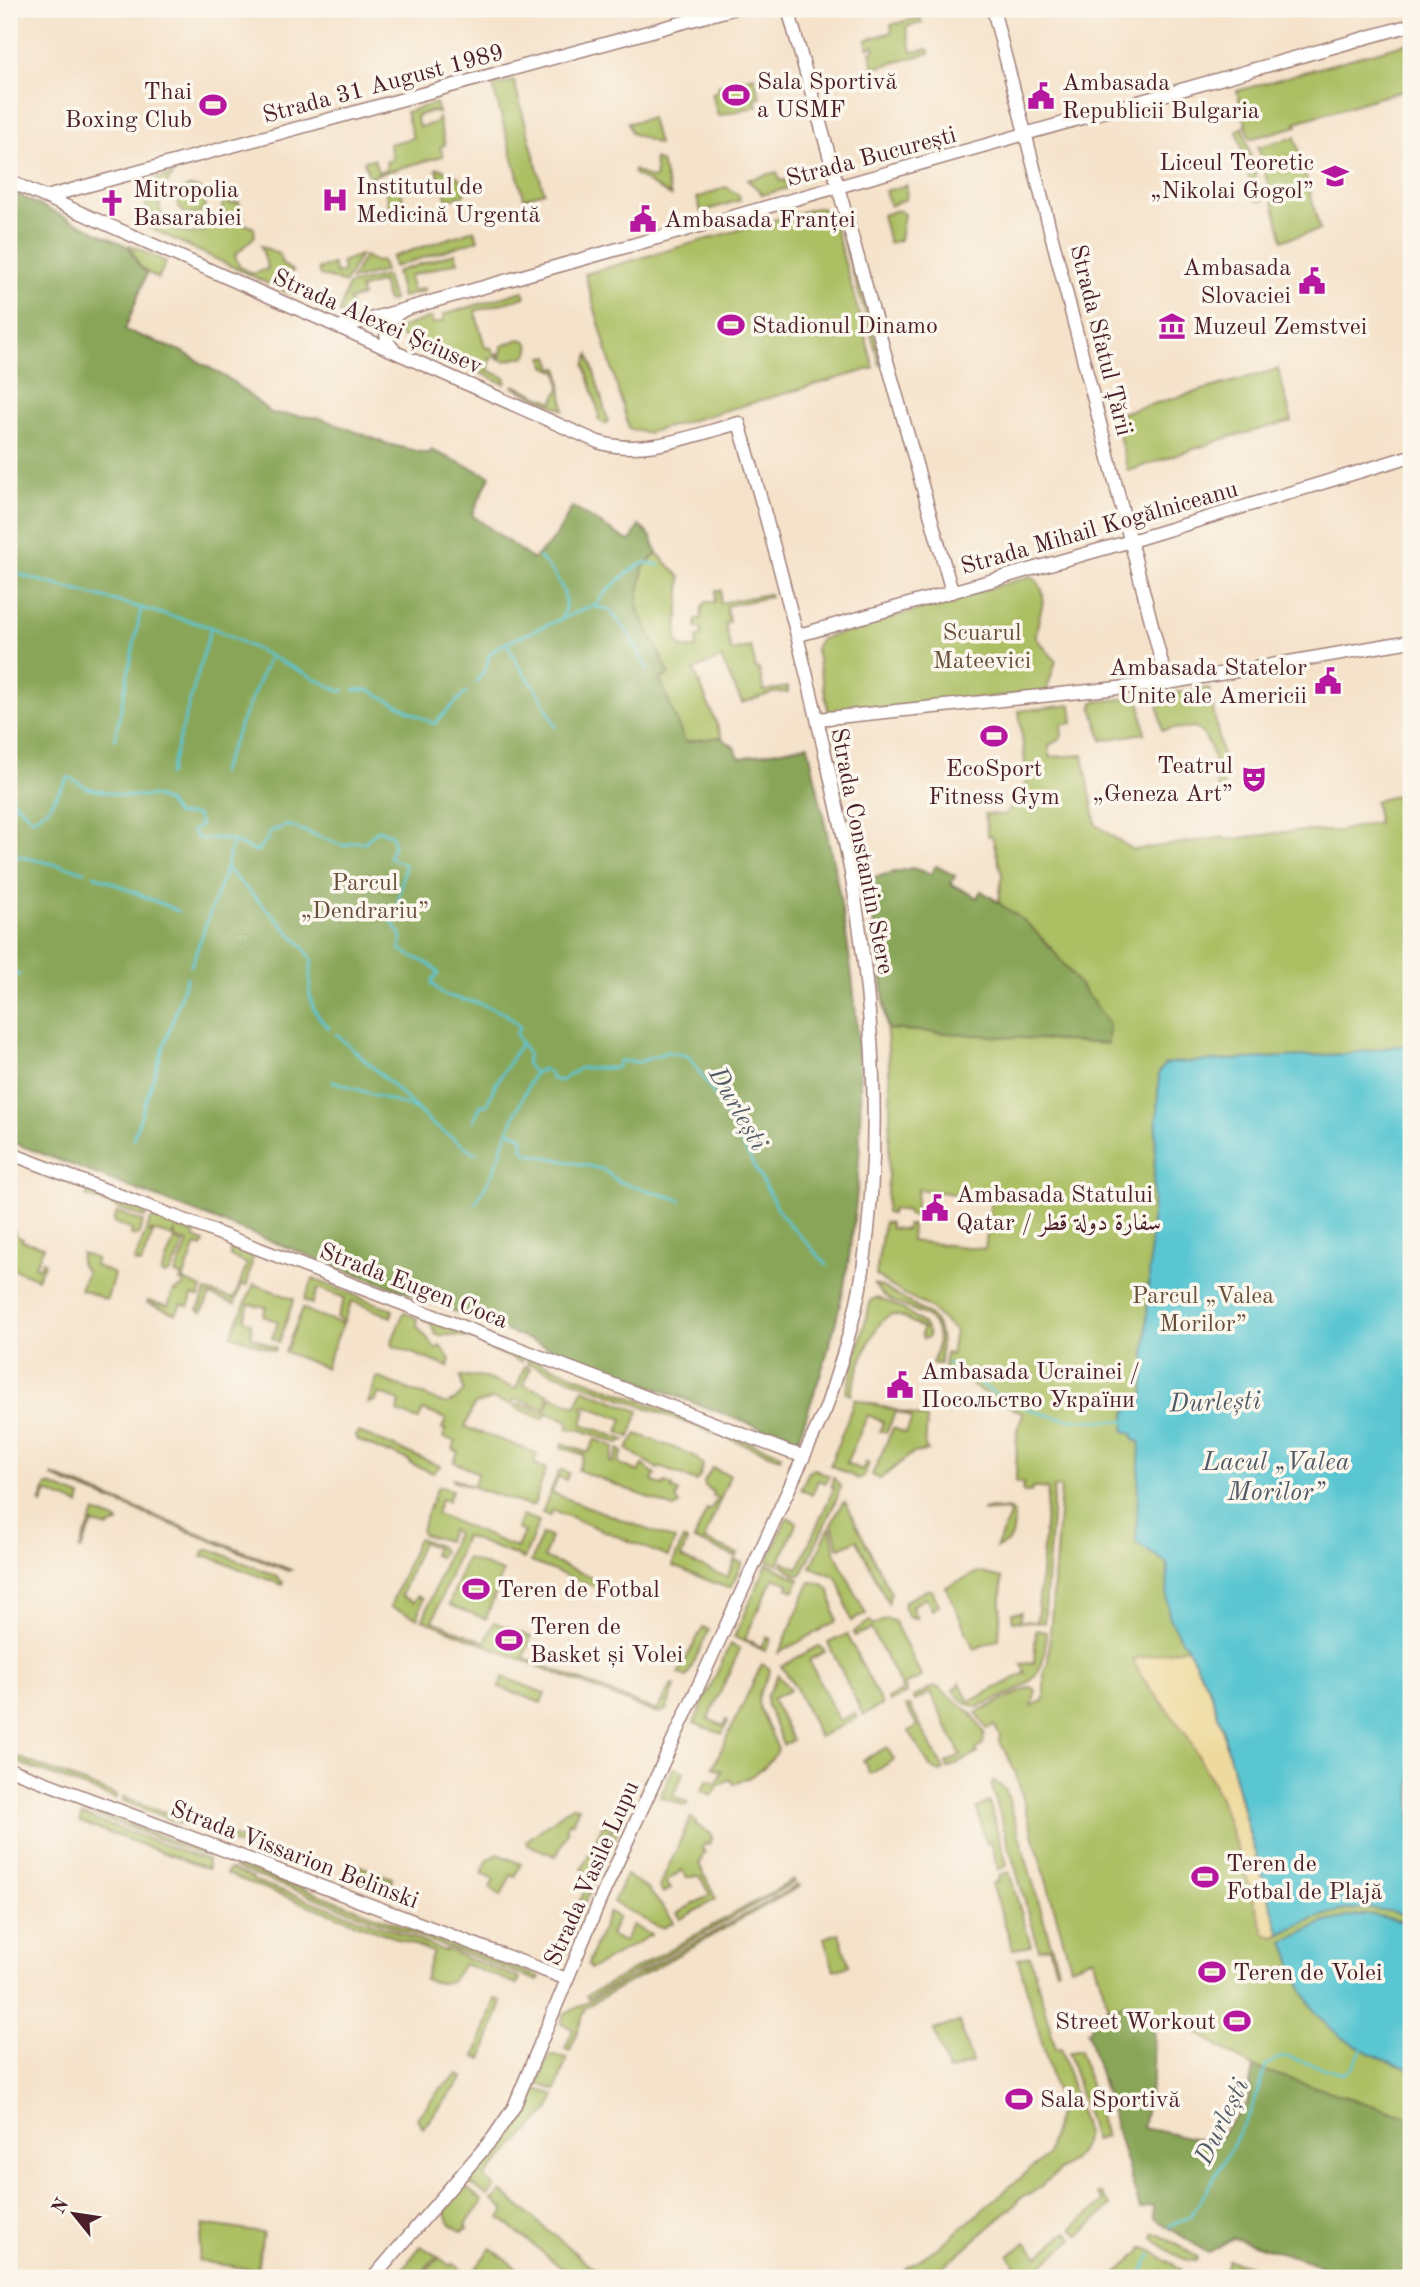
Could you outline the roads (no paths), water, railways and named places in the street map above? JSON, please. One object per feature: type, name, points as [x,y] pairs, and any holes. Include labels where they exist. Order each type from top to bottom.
[{"type":"main road","name":"Strada 31 August 1989","points":[[46,197],[733,9]]},
{"type":"main road","points":[[788,9],[952,592]]},
{"type":"main road","name":"Strada Sfatul Țării","points":[[993,9],[1167,683]]},
{"type":"main road","name":"Strada București","points":[[342,327],[1411,25]]},
{"type":"main road","name":"Strada Alexei Șciusev","points":[[9,181],[598,442],[615,447],[641,448],[739,423]]},
{"type":"main road","points":[[398,353],[388,344],[386,330],[392,318],[406,309]]},
{"type":"main road","name":"Strada Constantin Stere","points":[[739,423],[799,635],[818,719],[853,883],[872,1028],[875,1138],[872,1198],[856,1301],[845,1350],[830,1396],[804,1456]]},
{"type":"main road","name":"Strada Mihail Kogălniceanu","points":[[799,635],[1131,541],[1411,456]]},
{"type":"main road","points":[[818,719],[1167,683],[1411,641]]},
{"type":"main road","name":"Strada Eugen Coca","points":[[9,1153],[804,1456]]},
{"type":"main road","name":"Strada Vasile Lupu","points":[[373,2278],[506,2120],[520,2094],[567,1979],[682,1719],[804,1456]]},
{"type":"main road","name":"Strada Vissarion Belinski","points":[[9,1769],[567,1979]]},
{"type":"water","name":"Lacul „Valea Morilor”","points":[[1411,1044],[1411,1917],[1375,1909],[1344,1910],[1313,1919],[1280,1934],[1210,1691],[1169,1616],[1168,1564],[1136,1543],[1140,1441],[1135,1441],[1132,1434],[1124,1431],[1126,1411],[1136,1400],[1143,1400],[1159,1073],[1164,1065],[1170,1063],[1346,1054]]},
{"type":"water","points":[[1357,1915],[1375,1915],[1411,1924],[1411,2069],[1356,2046],[1320,2018],[1303,1991],[1284,1942],[1322,1923]]},
{"type":"waterway","points":[[539,557],[561,585],[565,601],[562,618]]},
{"type":"waterway","points":[[595,606],[610,589],[637,567],[646,563],[659,565]]},
{"type":"waterway","points":[[9,570],[211,627],[340,691],[344,690]]},
{"type":"waterway","points":[[476,682],[486,668],[489,655],[499,646],[591,606],[609,609],[628,633],[648,670]]},
{"type":"waterway","points":[[115,739],[141,609]]},
{"type":"waterway","points":[[169,775],[211,627]]},
{"type":"waterway","points":[[507,643],[518,665],[541,696],[556,727]]},
{"type":"waterway","points":[[220,773],[269,657]]},
{"type":"waterway","points":[[354,690],[369,690],[434,724],[466,692]]},
{"type":"waterway","name":"Durlești","points":[[9,797],[33,819],[47,809],[69,777],[88,788],[124,796],[153,796],[167,802],[176,815],[196,815],[201,825],[193,830],[199,839],[219,838],[254,851],[267,840],[269,832],[288,825],[344,846],[365,842],[378,830],[391,834],[394,845],[389,857],[405,865],[397,908],[387,915],[402,936],[400,949],[431,966],[439,974],[432,984],[444,995],[481,1004],[506,1014],[520,1027],[516,1034],[528,1054],[526,1063],[534,1073],[543,1069],[550,1073],[552,1079],[560,1081],[580,1068],[616,1068],[619,1061],[639,1062],[667,1052],[688,1056],[712,1091],[782,1216],[827,1265]]},
{"type":"waterway","points":[[9,814],[14,802]]},
{"type":"waterway","points":[[232,842],[226,868],[301,944],[312,959],[310,996],[315,1012],[329,1028]]},
{"type":"waterway","points":[[9,854],[85,871]]},
{"type":"waterway","points":[[191,966],[226,868]]},
{"type":"waterway","points":[[94,875],[178,911]]},
{"type":"waterway","points":[[9,971],[19,975]]},
{"type":"waterway","points":[[133,1139],[187,977]]},
{"type":"waterway","points":[[336,1034],[432,1124],[476,1154]]},
{"type":"waterway","points":[[473,1121],[481,1105],[487,1105],[494,1087],[521,1043]]},
{"type":"waterway","points":[[475,1204],[494,1171],[508,1130],[534,1073]]},
{"type":"waterway","points":[[333,1081],[416,1109]]},
{"type":"waterway","points":[[508,1130],[523,1137],[523,1149],[528,1153],[602,1169],[619,1182],[681,1200]]},
{"type":"waterway","name":"Durlești","points":[[948,1363],[1000,1396],[1041,1413],[1074,1419],[1128,1421]]},
{"type":"waterway","name":"Durlești","points":[[1170,2226],[1191,2216],[1224,2161],[1253,2107],[1266,2065],[1287,2057],[1343,2074],[1352,2068],[1364,2045]]},
{"type":"waterway","name":"Durlești","points":[[1139,2278],[1151,2255]]},
{"type":"place","name":"Sala Sportivă a USMF","points":[[736,95]]},
{"type":"place","name":"Ambasada Republicii Bulgaria","points":[[1041,96]]},
{"type":"place","name":"Thai Boxing Club","points":[[213,105]]},
{"type":"place","name":"Liceul Teoretic „Nikolai Gogol”","points":[[1335,176]]},
{"type":"place","name":"Institutul de Medicină Urgentă","points":[[335,200]]},
{"type":"place","name":"Mitropolia Basarabiei","points":[[112,203]]},
{"type":"place","name":"Ambasada Franței","points":[[643,219]]},
{"type":"place","name":"Ambasada Slovaciei","points":[[1312,281]]},
{"type":"place","name":"Stadionul Dinamo","points":[[731,325]]},
{"type":"place","name":"Muzeul Zemstvei","points":[[1172,326]]},
{"type":"place","name":"Ambasada Statelor Unite ale Americii","points":[[1328,681]]},
{"type":"place","name":"EcoSport Fitness Gym","points":[[994,736]]},
{"type":"place","name":"Teatrul „Geneza Art”","points":[[1254,779]]},
{"type":"place","name":"Ambasada Statului Qatar / سفارة دولة قطر","points":[[935,1208]]},
{"type":"place","name":"Ambasada Ucrainei / Посольство України","points":[[900,1385]]},
{"type":"place","name":"Teren de Fotbal","points":[[476,1589]]},
{"type":"place","name":"Teren de Basket și Volei","points":[[509,1640]]},
{"type":"place","name":"Teren de Fotbal de Plajă","points":[[1205,1877]]},
{"type":"place","name":"Teren de Volei","points":[[1212,1972]]},
{"type":"place","name":"Street Workout","points":[[1237,2021]]},
{"type":"place","name":"Sala Sportivă","points":[[1019,2099]]},
{"type":"park label","name":"Scuarul Mateevici","points":[[982,646]]},
{"type":"park label","name":"Parcul „Dendrariu”","points":[[365,896]]},
{"type":"park label","name":"Parcul „Valea Morilor”","points":[[1203,1309]]}]
